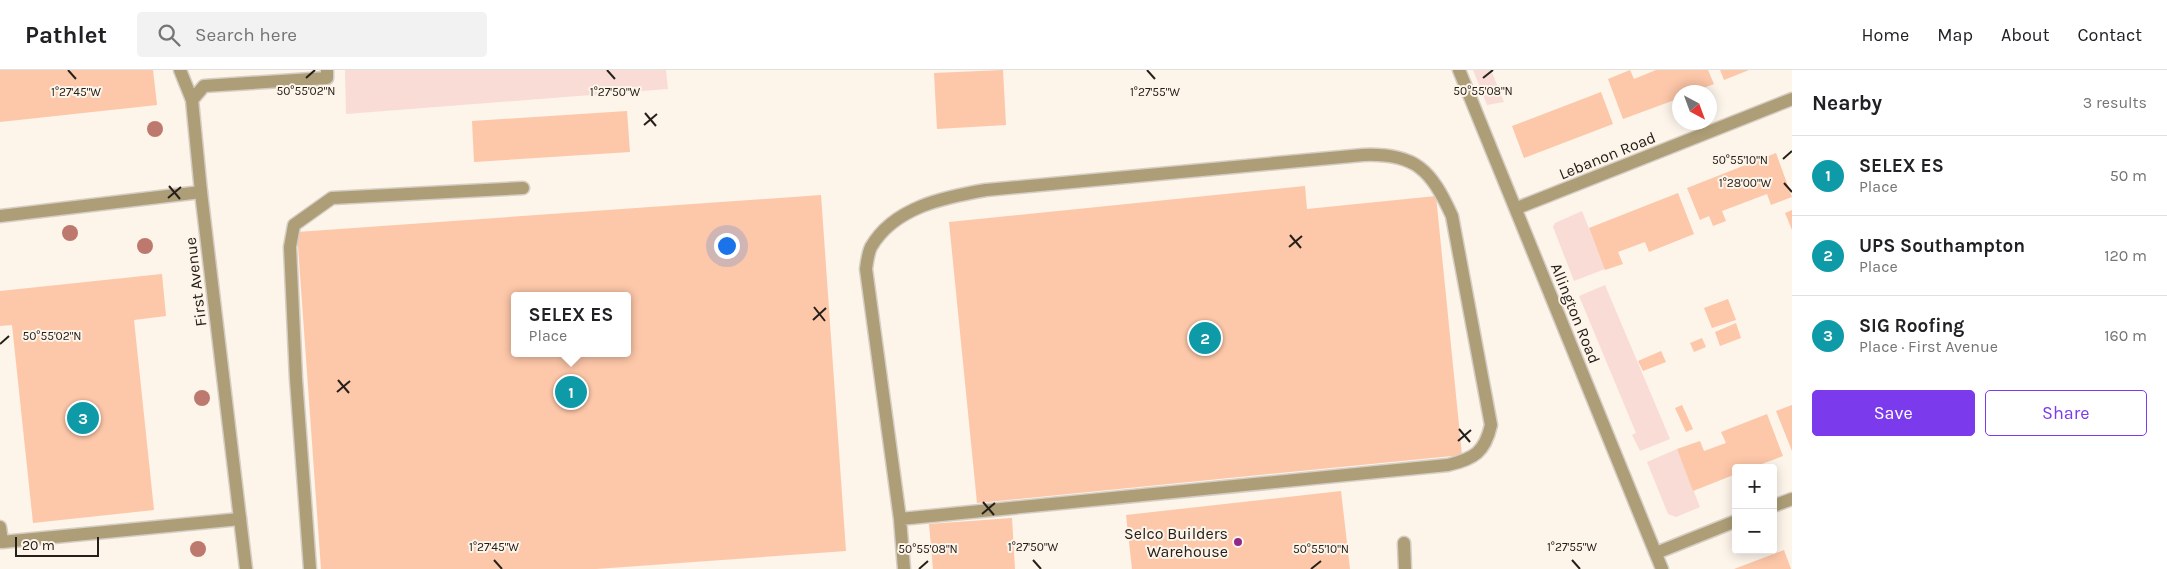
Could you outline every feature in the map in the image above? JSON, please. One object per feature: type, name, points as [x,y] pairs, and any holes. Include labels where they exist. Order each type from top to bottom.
[{"type":"street","name":"First Avenue","points":[[180,70],[192,100],[201,192],[246,569]]},
{"type":"street","points":[[192,100],[204,86],[327,78],[326,70]]},
{"type":"street","name":"Allington Road","points":[[1459,70],[1662,569]]},
{"type":"street","name":"Lebanon Road","points":[[1516,208],[1792,99]]},
{"type":"street","points":[[900,519],[1448,465],[1465,461],[1480,451],[1488,438],[1490,425],[1452,216],[1440,189],[1426,171],[1407,160],[1386,154],[1363,155],[986,190],[952,196],[922,206],[901,217],[882,231],[870,248],[866,269],[900,519],[904,569]]},
{"type":"street","points":[[310,569],[296,380],[290,247],[294,225],[332,198],[523,188]]},
{"type":"street","points":[[0,216],[201,192]]},
{"type":"street","points":[[1777,505],[1792,499]]},
{"type":"street","points":[[0,527],[2,542],[240,519]]},
{"type":"street","points":[[1656,553],[1732,523]]},
{"type":"street","points":[[1404,543],[1405,569]]},
{"type":"shaded area","points":[[345,70],[666,70],[668,89],[346,114]]},
{"type":"shaded area","points":[[1473,70],[1491,70],[1504,102],[1487,105]]},
{"type":"shaded area","points":[[1582,211],[1605,269],[1574,281],[1553,227],[1555,223]]},
{"type":"shaded area","points":[[1605,285],[1670,439],[1640,451],[1632,435],[1636,433],[1579,296]]},
{"type":"shaded area","points":[[1677,449],[1700,507],[1676,517],[1668,514],[1647,462]]},
{"type":"building","points":[[0,70],[153,70],[157,105],[0,122]]},
{"type":"building","points":[[1003,70],[1006,125],[937,129],[934,73]]},
{"type":"building","points":[[1630,70],[1634,79],[1656,70],[1708,70],[1714,84],[1672,85],[1672,101],[1623,119],[1608,79]]},
{"type":"building","points":[[1720,70],[1749,70],[1724,80]]},
{"type":"building","points":[[1601,92],[1613,124],[1524,158],[1512,126]]},
{"type":"building","points":[[627,111],[630,152],[474,162],[472,121]]},
{"type":"building","points":[[1776,153],[1792,197],[1771,205],[1767,194],[1722,211],[1726,221],[1713,226],[1709,216],[1700,220],[1687,188]]},
{"type":"building","points":[[1305,186],[1307,209],[1436,196],[1462,455],[977,503],[949,222]]},
{"type":"building","points":[[1678,193],[1694,234],[1649,252],[1645,242],[1618,252],[1623,264],[1605,270],[1589,228]]},
{"type":"building","points":[[821,195],[846,551],[596,569],[321,569],[297,232]]},
{"type":"building","points":[[1792,210],[1792,230],[1785,213]]},
{"type":"building","points":[[162,274],[166,316],[134,320],[154,510],[33,523],[12,325],[0,326],[0,291]]},
{"type":"building","points":[[1728,299],[1736,320],[1712,328],[1704,308]]},
{"type":"building","points":[[1736,323],[1741,338],[1720,346],[1715,332]]},
{"type":"building","points":[[1702,338],[1706,347],[1694,352],[1690,343]]},
{"type":"building","points":[[1661,351],[1666,362],[1643,371],[1638,361]]},
{"type":"building","points":[[1682,405],[1693,429],[1686,432],[1675,408]]},
{"type":"building","points":[[1792,405],[1792,451],[1776,411]]},
{"type":"building","points":[[1767,414],[1783,456],[1762,464],[1732,464],[1732,476],[1693,491],[1677,449],[1700,441],[1704,451],[1726,443],[1721,432]]},
{"type":"building","name":"Selco Builders Warehouse","points":[[1341,491],[1350,569],[1132,569],[1126,515]]},
{"type":"building","points":[[1012,518],[1015,569],[933,569],[929,524]]},
{"type":"building","points":[[1784,550],[1791,569],[1734,569],[1777,554]]},
{"type":"place","name":"UPS Southampton","points":[[1205,338]]},
{"type":"place","name":"SELEX ES","points":[[571,392]]},
{"type":"place","name":"SIG Roofing","points":[[83,418]]},
{"type":"place","name":"Selco Builders Warehouse","points":[[1238,542]]}]
